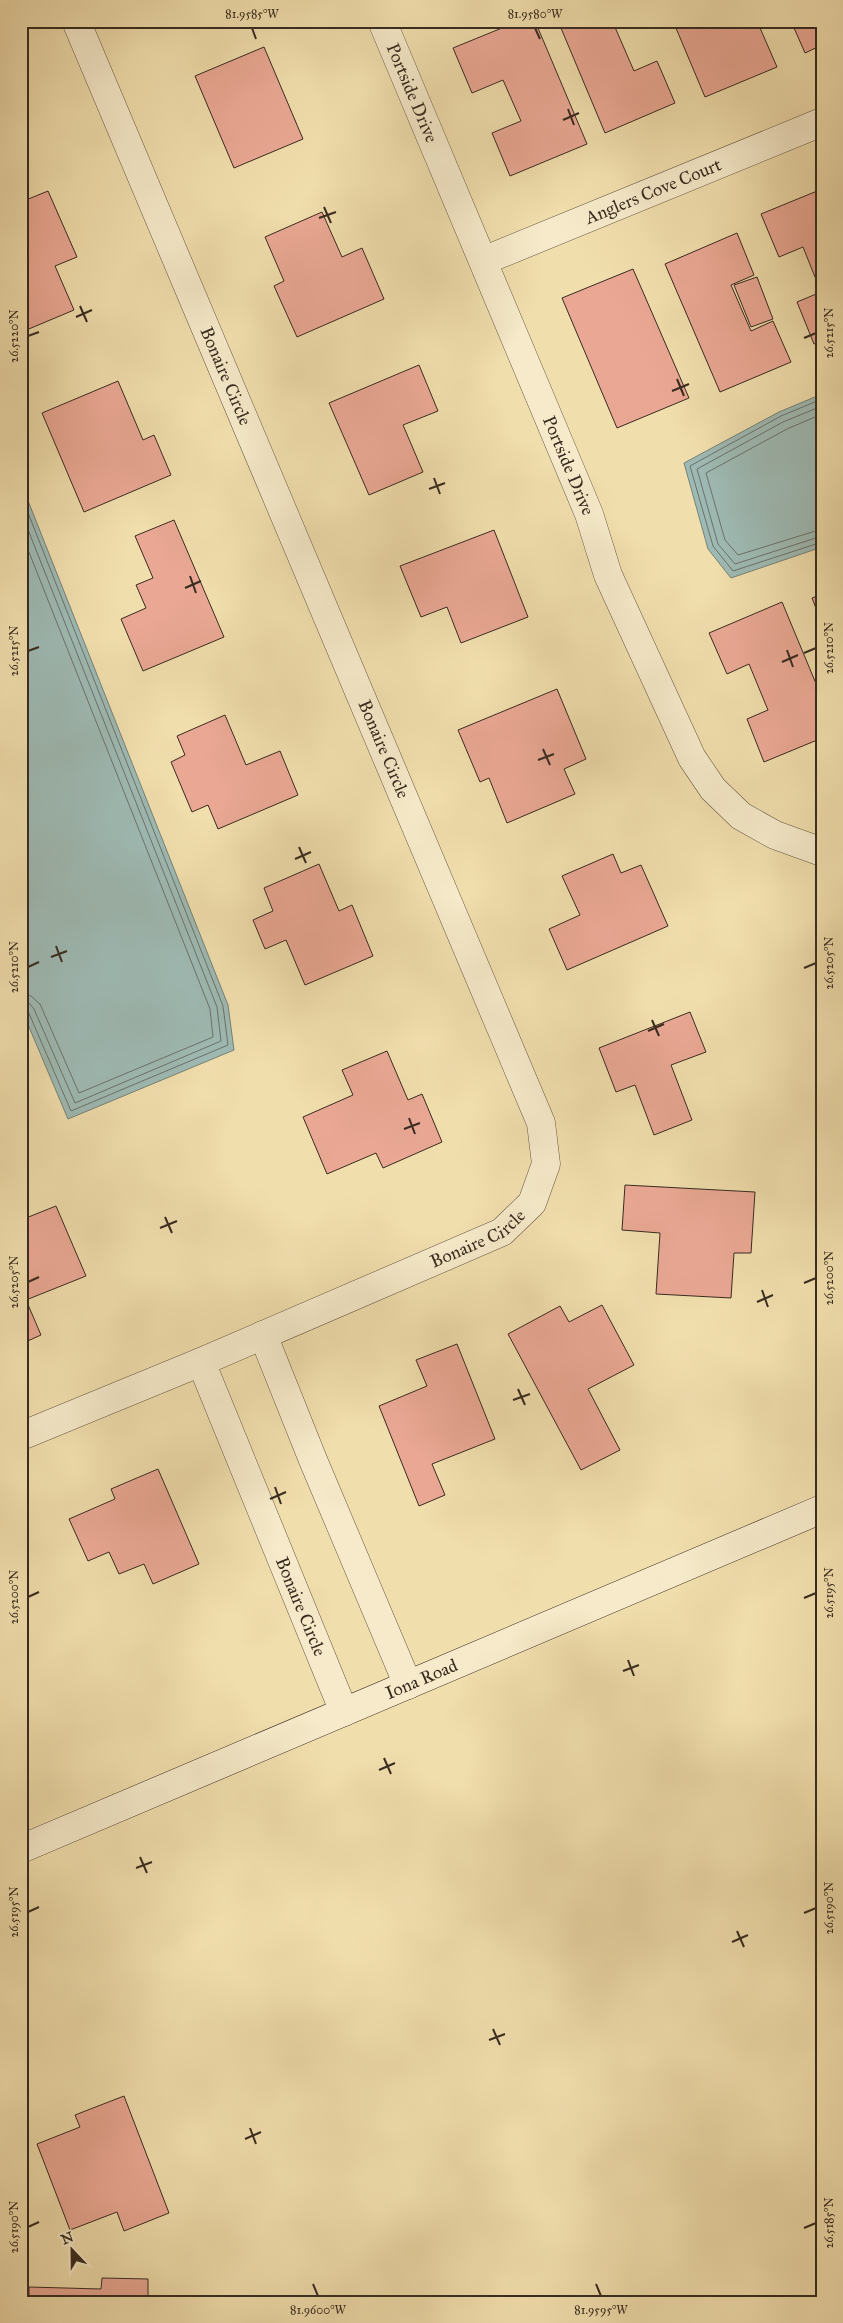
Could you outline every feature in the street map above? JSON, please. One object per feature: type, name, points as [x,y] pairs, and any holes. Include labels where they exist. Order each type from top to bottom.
[{"type":"street","name":"Bonaire Circle","points":[[21,1436],[201,1362],[502,1232],[532,1203],[546,1164],[541,1123],[76,21]]},
{"type":"street","name":"Portside Drive","points":[[382,21],[589,514],[608,575],[692,758],[713,789],[741,816],[775,835],[822,852]]},
{"type":"street","name":"Anglers Cove Court","points":[[483,261],[822,122]]},
{"type":"street","points":[[263,1335],[313,1460],[408,1685]]},
{"type":"street","name":"Bonaire Circle","points":[[201,1362],[344,1712]]},
{"type":"street","name":"Iona Road","points":[[21,1849],[822,1509]]},
{"type":"water","points":[[822,394],[822,547],[731,578],[708,549],[684,463],[779,412]]},
{"type":"water","points":[[21,483],[228,1005],[234,1050],[68,1119],[21,1008]]},
{"type":"building","points":[[519,21],[535,21],[587,144],[510,176],[492,133],[521,121],[503,80],[472,93],[453,48]]},
{"type":"building","points":[[558,21],[623,21],[614,25],[634,71],[657,61],[675,103],[605,133]]},
{"type":"building","points":[[673,21],[757,21],[777,67],[705,97]]},
{"type":"building","points":[[791,21],[822,21],[822,45],[805,53]]},
{"type":"building","points":[[264,47],[303,139],[234,168],[195,76]]},
{"type":"building","points":[[21,151],[27,164],[21,166]]},
{"type":"building","points":[[822,189],[822,341],[814,344],[797,302],[821,292],[803,247],[779,257],[761,214]]},
{"type":"building","points":[[48,191],[77,257],[55,266],[74,310],[24,331],[21,323],[21,202]]},
{"type":"building","points":[[322,212],[342,257],[362,248],[384,299],[297,337],[274,286],[284,281],[265,237]]},
{"type":"building","points":[[737,233],[754,275],[731,285],[751,331],[773,321],[791,362],[720,392],[665,264]]},
{"type":"building","points":[[633,269],[689,398],[617,428],[562,298]]},
{"type":"building","points":[[757,277],[773,319],[751,327],[734,285]]},
{"type":"building","points":[[419,365],[438,411],[403,425],[423,472],[369,495],[329,403]]},
{"type":"building","points":[[118,381],[143,440],[154,435],[171,475],[84,512],[42,413]]},
{"type":"building","points":[[174,520],[224,637],[143,671],[121,619],[146,608],[136,585],[153,578],[135,536]]},
{"type":"building","points":[[494,530],[528,617],[461,643],[447,607],[421,617],[400,566]]},
{"type":"building","points":[[822,594],[822,624],[812,598]]},
{"type":"building","points":[[782,602],[822,698],[822,738],[764,762],[747,719],[768,710],[749,664],[727,674],[709,633]]},
{"type":"building","points":[[557,689],[586,759],[564,769],[575,794],[507,823],[489,778],[480,782],[458,730]]},
{"type":"building","points":[[225,715],[246,765],[280,751],[298,795],[218,829],[208,805],[192,812],[171,762],[185,755],[177,736]]},
{"type":"building","points":[[613,854],[621,873],[641,865],[668,926],[567,970],[549,929],[580,915],[562,876]]},
{"type":"building","points":[[319,864],[339,911],[352,905],[373,956],[305,985],[286,940],[265,949],[253,920],[273,911],[264,888]]},
{"type":"building","points":[[690,1012],[706,1052],[671,1065],[692,1120],[654,1135],[635,1085],[616,1092],[599,1048]]},
{"type":"building","points":[[387,1051],[408,1100],[422,1094],[442,1142],[383,1168],[376,1153],[327,1174],[303,1117],[353,1095],[342,1070]]},
{"type":"building","points":[[625,1185],[755,1192],[751,1253],[734,1253],[731,1298],[656,1294],[660,1233],[622,1230]]},
{"type":"building","points":[[56,1206],[86,1276],[26,1300],[41,1335],[21,1344],[21,1220]]},
{"type":"building","points":[[602,1305],[634,1365],[588,1389],[620,1450],[581,1470],[508,1334],[560,1306],[569,1322]]},
{"type":"building","points":[[457,1344],[495,1439],[432,1464],[445,1495],[419,1506],[379,1406],[427,1386],[416,1360]]},
{"type":"building","points":[[158,1469],[199,1564],[153,1584],[144,1564],[119,1574],[109,1552],[88,1561],[69,1519],[115,1499],[111,1489]]},
{"type":"building","points":[[124,2096],[169,2213],[124,2231],[117,2212],[70,2230],[37,2144],[80,2127],[75,2115]]},
{"type":"building","points":[[102,2278],[148,2279],[148,2302],[29,2302],[29,2287],[101,2289]]}]
